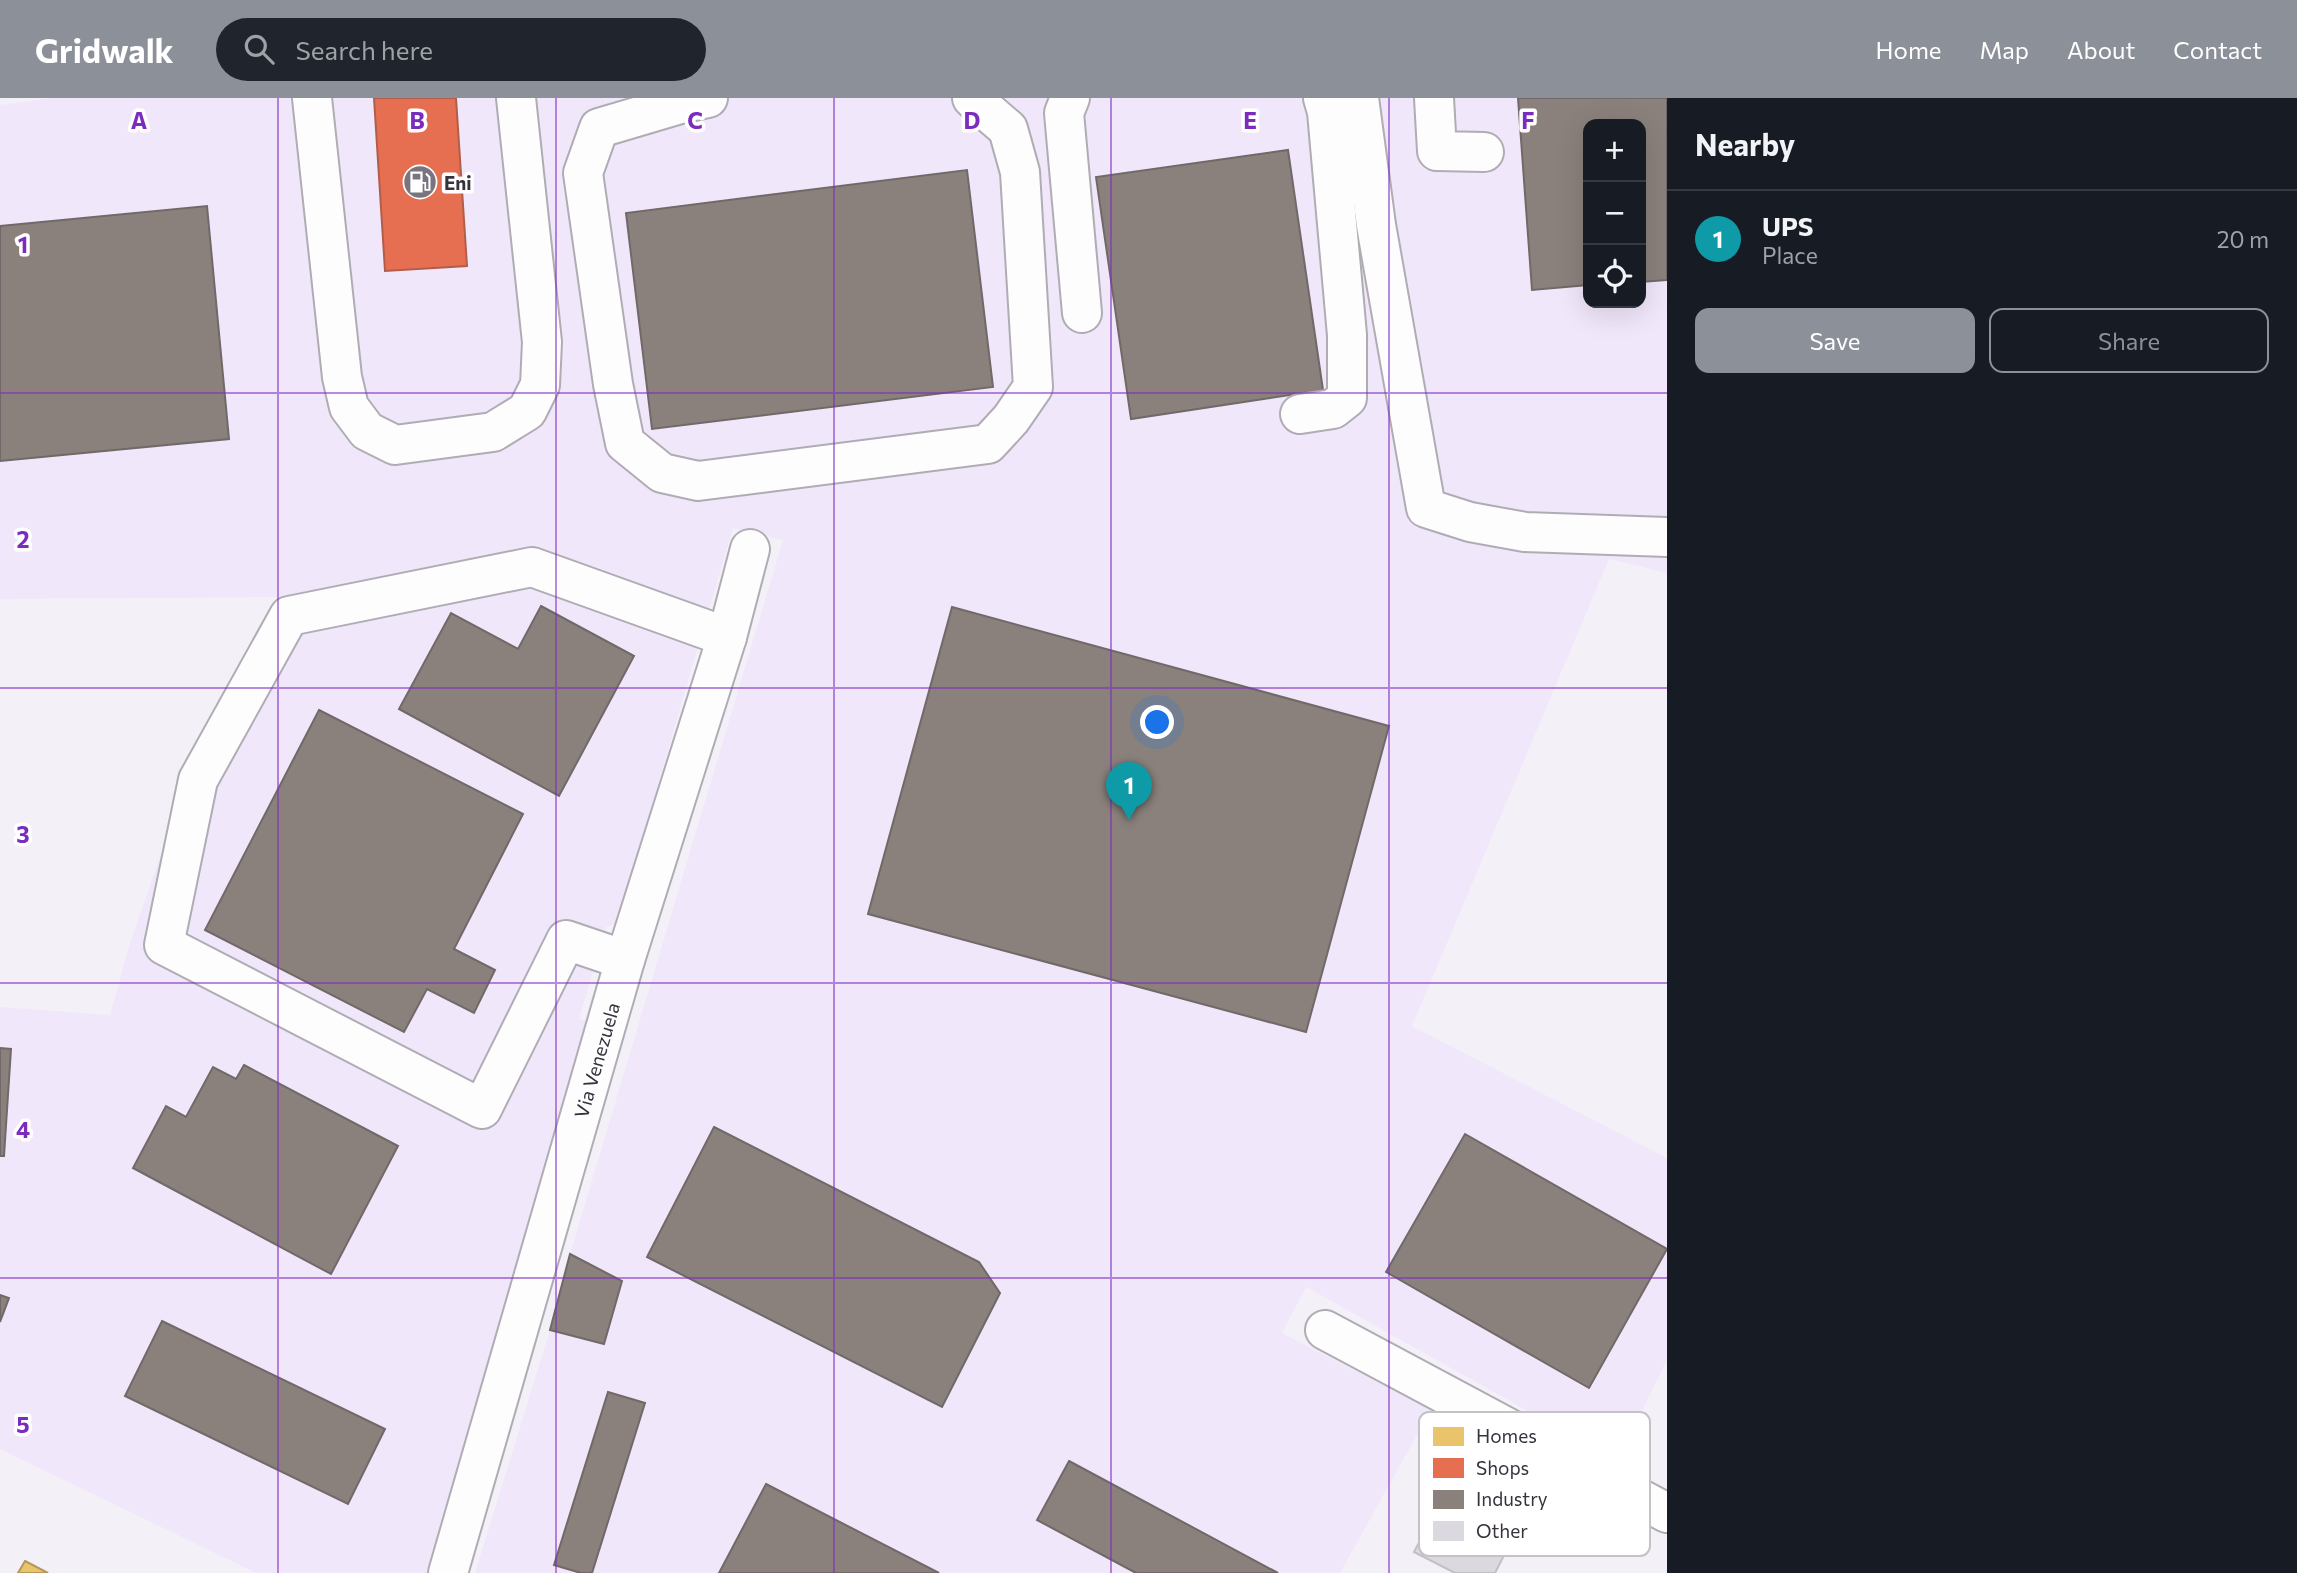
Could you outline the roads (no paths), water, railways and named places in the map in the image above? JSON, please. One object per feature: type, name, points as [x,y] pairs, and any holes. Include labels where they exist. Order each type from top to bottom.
[{"type":"street","points":[[312,98],[342,377],[349,407],[367,431],[395,445],[493,432],[527,411],[540,385],[542,342],[516,98]]},
{"type":"street","points":[[708,98],[599,128],[583,173],[613,384],[625,443],[662,473],[698,481],[988,444],[1011,419],[1033,387],[1020,172],[1008,129],[972,98]]},
{"type":"street","points":[[1070,98],[1064,113],[1082,313]]},
{"type":"street","points":[[1300,415],[1334,409],[1347,398],[1347,335],[1327,112],[1323,98]]},
{"type":"street","points":[[1359,98],[1376,225],[1426,508],[1470,522],[1525,532],[1667,537]]},
{"type":"street","points":[[1434,98],[1437,151],[1484,152]]},
{"type":"street","name":"Via Venezuela","points":[[448,1573],[625,960],[727,637],[750,549]]},
{"type":"street","points":[[625,960],[566,940],[482,1109],[164,945],[198,780],[289,616],[532,566],[727,637]]},
{"type":"street","points":[[1325,1330],[1478,1412]]},
{"type":"street","points":[[1650,1504],[1667,1513]]},
{"type":"place","name":"Eni","points":[[420,182]]},
{"type":"place","name":"UPS","points":[[1129,820]]}]
